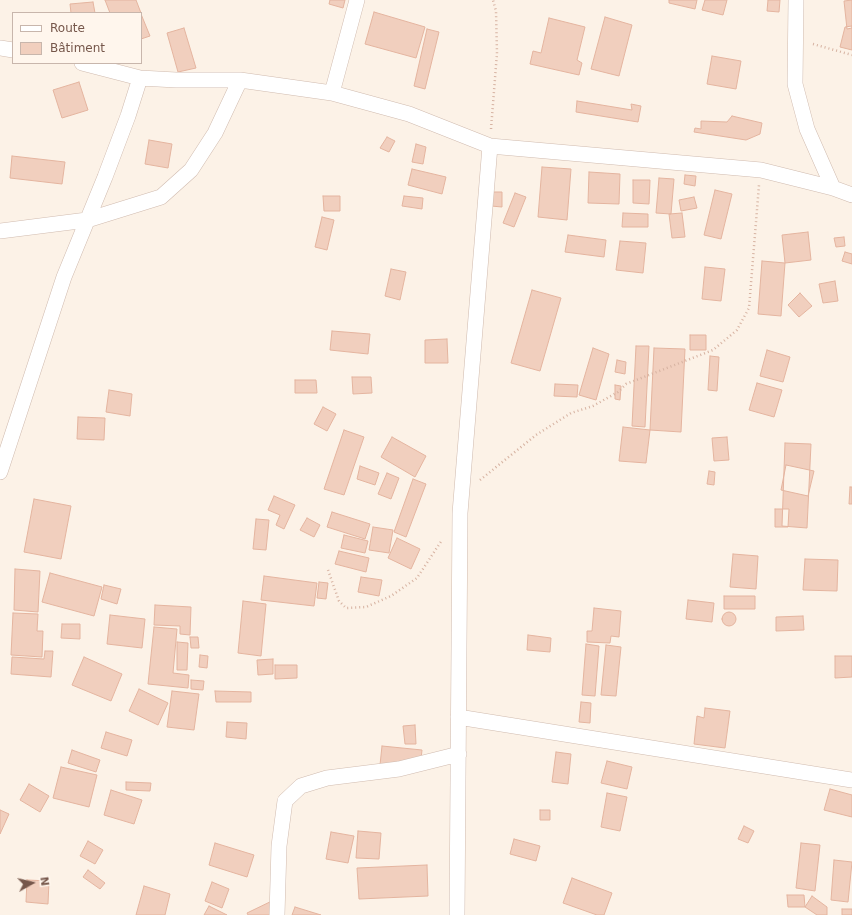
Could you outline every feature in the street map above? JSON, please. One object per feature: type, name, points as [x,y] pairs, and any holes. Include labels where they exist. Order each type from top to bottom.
[{"type":"street","points":[[332,93],[357,0]]},
{"type":"street","points":[[796,0],[794,84],[807,129],[833,188]]},
{"type":"street","points":[[0,48],[12,50]]},
{"type":"street","points":[[86,64],[140,78],[176,80],[240,80],[332,93],[408,114],[490,146],[760,170],[852,194]]},
{"type":"street","points":[[0,472],[64,277],[105,177],[128,116],[140,78]]},
{"type":"street","points":[[0,231],[87,220],[160,197],[191,170],[215,133],[240,80]]},
{"type":"street","points":[[456,915],[459,754],[460,513],[490,146]]},
{"type":"street","points":[[458,717],[852,780]]},
{"type":"street","points":[[277,915],[279,846],[285,801],[301,786],[327,778],[399,769],[459,754]]},
{"type":"path","points":[[490,146],[497,53],[496,11],[493,0]]},
{"type":"path","points":[[795,41],[816,44],[852,55]]},
{"type":"path","points":[[477,483],[536,435],[571,413],[593,406],[618,392],[626,384],[713,350],[737,330],[749,308],[760,170]]},
{"type":"path","points":[[328,570],[339,601],[346,608],[366,607],[391,596],[417,578],[443,539]]},
{"type":"building","points":[[105,0],[136,0],[141,12],[110,12]]},
{"type":"building","points":[[330,0],[345,0],[343,8],[329,4]]},
{"type":"building","points":[[669,0],[697,0],[695,9],[669,3]]},
{"type":"building","points":[[705,0],[727,0],[723,15],[702,10]]},
{"type":"building","points":[[768,0],[780,0],[779,12],[767,11]]},
{"type":"building","points":[[852,0],[852,28],[847,29],[844,1]]},
{"type":"building","points":[[93,2],[95,12],[71,12],[70,4]]},
{"type":"building","points":[[374,12],[425,27],[416,58],[365,44]]},
{"type":"building","points":[[142,16],[150,36],[142,39]]},
{"type":"building","points":[[605,17],[632,25],[619,76],[591,69]]},
{"type":"building","points":[[549,18],[585,27],[577,60],[582,63],[579,75],[530,64],[533,51],[541,53]]},
{"type":"building","points":[[852,26],[852,50],[840,47],[845,27]]},
{"type":"building","points":[[184,28],[196,68],[178,72],[167,33]]},
{"type":"building","points":[[427,29],[439,32],[425,89],[414,86]]},
{"type":"building","points":[[712,56],[741,61],[736,89],[707,84]]},
{"type":"building","points":[[79,82],[88,110],[62,118],[53,90]]},
{"type":"building","points":[[577,101],[632,110],[631,104],[641,106],[638,122],[576,112]]},
{"type":"building","points":[[732,116],[762,123],[760,134],[746,140],[694,132],[695,128],[701,129],[701,121],[727,122]]},
{"type":"building","points":[[387,137],[395,141],[389,152],[380,148]]},
{"type":"building","points":[[149,140],[172,144],[168,168],[145,164]]},
{"type":"building","points":[[416,144],[426,147],[423,164],[412,162]]},
{"type":"building","points":[[12,156],[65,162],[62,184],[10,178]]},
{"type":"building","points":[[542,167],[571,169],[567,220],[538,217]]},
{"type":"building","points":[[412,169],[446,177],[442,194],[408,185]]},
{"type":"building","points":[[589,172],[620,174],[619,204],[588,203]]},
{"type":"building","points":[[685,175],[696,176],[695,186],[684,184]]},
{"type":"building","points":[[659,178],[674,179],[671,214],[656,213]]},
{"type":"building","points":[[633,180],[650,180],[649,204],[633,203]]},
{"type":"building","points":[[715,190],[732,194],[721,239],[704,235]]},
{"type":"building","points":[[491,192],[502,192],[502,207],[491,206]]},
{"type":"building","points":[[515,193],[526,197],[514,227],[503,223]]},
{"type":"building","points":[[323,196],[340,196],[340,211],[324,211]]},
{"type":"building","points":[[404,196],[423,198],[422,209],[402,206]]},
{"type":"building","points":[[694,197],[697,208],[681,211],[679,200]]},
{"type":"building","points":[[623,213],[648,214],[648,227],[622,227]]},
{"type":"building","points":[[682,213],[685,237],[672,238],[669,214]]},
{"type":"building","points":[[322,217],[334,220],[327,250],[315,247]]},
{"type":"building","points":[[808,232],[811,260],[785,263],[782,235]]},
{"type":"building","points":[[568,235],[606,240],[604,257],[565,252]]},
{"type":"building","points":[[844,237],[845,246],[836,247],[834,238]]},
{"type":"building","points":[[620,241],[646,243],[643,273],[616,270]]},
{"type":"building","points":[[845,252],[852,254],[852,264],[842,261]]},
{"type":"building","points":[[762,261],[785,263],[781,316],[758,314]]},
{"type":"building","points":[[705,267],[725,269],[721,301],[702,299]]},
{"type":"building","points":[[391,269],[406,272],[400,300],[385,296]]},
{"type":"building","points":[[835,281],[838,301],[823,303],[819,284]]},
{"type":"building","points":[[532,290],[561,298],[540,371],[511,363]]},
{"type":"building","points":[[800,293],[812,306],[799,317],[788,305]]},
{"type":"building","points":[[332,331],[370,334],[368,354],[330,350]]},
{"type":"building","points":[[690,335],[706,335],[706,350],[690,350]]},
{"type":"building","points":[[447,339],[448,363],[425,363],[425,340]]},
{"type":"building","points":[[636,346],[649,346],[645,427],[632,426]]},
{"type":"building","points":[[593,348],[609,354],[596,400],[579,395]]},
{"type":"building","points":[[654,348],[685,349],[681,432],[650,430]]},
{"type":"building","points":[[767,350],[790,357],[783,382],[760,376]]},
{"type":"building","points":[[710,356],[719,357],[717,391],[708,390]]},
{"type":"building","points":[[617,360],[626,362],[625,374],[615,372]]},
{"type":"building","points":[[352,377],[371,377],[372,393],[353,394]]},
{"type":"building","points":[[295,380],[316,380],[317,393],[295,393]]},
{"type":"building","points":[[757,383],[782,390],[774,417],[749,410]]},
{"type":"building","points":[[555,384],[578,385],[577,397],[554,396]]},
{"type":"building","points":[[615,385],[621,386],[620,400],[615,399]]},
{"type":"building","points":[[109,390],[132,394],[130,416],[106,412]]},
{"type":"building","points":[[323,407],[336,414],[327,431],[314,424]]},
{"type":"building","points":[[78,417],[105,418],[104,440],[77,439]]},
{"type":"building","points":[[623,427],[650,430],[646,463],[619,461]]},
{"type":"building","points":[[344,430],[364,437],[344,495],[324,489]]},
{"type":"building","points":[[392,437],[426,456],[415,477],[381,457]]},
{"type":"building","points":[[727,437],[729,460],[714,461],[712,438]]},
{"type":"building","points":[[785,443],[811,444],[807,528],[782,526]]},
{"type":"building","points":[[786,465],[814,471],[808,496],[781,490]]},
{"type":"building","points":[[360,466],[379,473],[375,485],[357,479]]},
{"type":"building","points":[[709,471],[715,472],[714,485],[707,484]]},
{"type":"building","points":[[387,473],[399,478],[391,499],[378,494]]},
{"type":"building","points":[[413,479],[426,484],[406,537],[394,532]]},
{"type":"building","points":[[850,487],[852,487],[852,504],[849,504]]},
{"type":"building","points":[[274,496],[295,505],[284,529],[276,525],[280,515],[268,510]]},
{"type":"building","points":[[34,499],[71,506],[61,559],[24,552]]},
{"type":"building","points":[[775,509],[789,509],[788,527],[775,527]]},
{"type":"building","points":[[332,512],[370,524],[365,539],[327,527]]},
{"type":"building","points":[[307,518],[320,525],[314,537],[300,530]]},
{"type":"building","points":[[256,519],[269,520],[266,550],[253,549]]},
{"type":"building","points":[[373,527],[393,530],[389,553],[369,550]]},
{"type":"building","points":[[344,535],[368,541],[365,553],[341,548]]},
{"type":"building","points":[[397,538],[420,549],[411,569],[388,558]]},
{"type":"building","points":[[339,551],[369,558],[366,572],[335,564]]},
{"type":"building","points":[[733,554],[758,556],[756,589],[730,587]]},
{"type":"building","points":[[805,559],[838,560],[837,591],[803,590]]},
{"type":"building","points":[[15,569],[40,571],[38,612],[14,610]]},
{"type":"building","points":[[50,573],[102,587],[94,616],[42,602]]},
{"type":"building","points":[[264,576],[317,583],[314,606],[261,600]]},
{"type":"building","points":[[361,577],[382,580],[379,596],[358,592]]},
{"type":"building","points":[[319,582],[328,583],[326,599],[317,598]]},
{"type":"building","points":[[104,585],[121,589],[117,604],[101,599]]},
{"type":"building","points":[[724,596],[755,596],[755,609],[724,609]]},
{"type":"building","points":[[688,600],[714,603],[712,622],[686,619]]},
{"type":"building","points":[[243,601],[266,604],[261,656],[238,653]]},
{"type":"building","points":[[155,605],[191,607],[190,635],[180,634],[180,626],[154,625]]},
{"type":"building","points":[[594,608],[621,611],[619,637],[611,636],[610,643],[587,642],[587,631],[592,631]]},
{"type":"building","points":[[726,612],[732,612],[736,616],[736,622],[732,626],[726,626],[722,622],[722,616]]},
{"type":"building","points":[[13,613],[38,614],[37,631],[43,631],[42,657],[11,655]]},
{"type":"building","points":[[110,615],[145,619],[142,648],[107,644]]},
{"type":"building","points":[[803,616],[804,630],[776,631],[776,617]]},
{"type":"building","points":[[62,624],[80,624],[80,639],[61,638]]},
{"type":"building","points":[[154,627],[177,629],[173,673],[189,675],[188,688],[148,684]]},
{"type":"building","points":[[528,635],[551,638],[550,652],[527,650]]},
{"type":"building","points":[[190,637],[198,637],[199,648],[191,648]]},
{"type":"building","points":[[177,642],[188,643],[187,670],[177,670]]},
{"type":"building","points":[[586,644],[599,646],[595,696],[582,695]]},
{"type":"building","points":[[606,645],[621,647],[616,696],[601,695]]},
{"type":"building","points":[[45,651],[53,651],[51,677],[11,674],[12,657],[44,659]]},
{"type":"building","points":[[200,655],[208,656],[207,668],[199,667]]},
{"type":"building","points":[[835,656],[852,656],[852,677],[835,678]]},
{"type":"building","points":[[84,657],[122,674],[111,701],[72,685]]},
{"type":"building","points":[[273,659],[273,674],[258,675],[257,660]]},
{"type":"building","points":[[275,665],[297,665],[297,678],[275,679]]},
{"type":"building","points":[[191,680],[204,681],[203,690],[191,689]]},
{"type":"building","points":[[139,689],[168,703],[158,725],[129,711]]},
{"type":"building","points":[[172,691],[199,694],[194,730],[167,727]]},
{"type":"building","points":[[215,691],[251,692],[251,702],[216,702]]},
{"type":"building","points":[[581,702],[591,703],[590,723],[579,722]]},
{"type":"building","points":[[705,708],[730,711],[725,748],[694,744],[697,716],[704,718]]},
{"type":"building","points":[[227,722],[247,723],[246,739],[226,737]]},
{"type":"building","points":[[415,725],[416,744],[405,744],[403,726]]},
{"type":"building","points":[[106,732],[132,740],[127,756],[101,748]]},
{"type":"building","points":[[382,746],[422,750],[420,769],[380,765]]},
{"type":"building","points":[[72,750],[100,760],[96,772],[68,763]]},
{"type":"building","points":[[556,752],[571,754],[568,784],[552,782]]},
{"type":"building","points":[[607,761],[632,767],[627,789],[601,783]]},
{"type":"building","points":[[61,767],[97,775],[89,807],[53,798]]},
{"type":"building","points":[[126,782],[151,783],[150,791],[126,790]]},
{"type":"building","points":[[29,784],[49,796],[40,812],[20,800]]},
{"type":"building","points":[[830,789],[852,795],[852,817],[824,810]]},
{"type":"building","points":[[111,790],[142,800],[134,824],[104,815]]},
{"type":"building","points":[[607,793],[627,797],[620,831],[601,827]]},
{"type":"building","points":[[0,810],[9,814],[0,834]]},
{"type":"building","points":[[540,810],[550,810],[550,820],[540,820]]},
{"type":"building","points":[[744,826],[754,831],[748,843],[738,839]]},
{"type":"building","points":[[358,831],[381,833],[379,859],[356,858]]},
{"type":"building","points":[[331,832],[354,836],[348,863],[326,859]]},
{"type":"building","points":[[514,839],[540,846],[536,861],[510,854]]},
{"type":"building","points":[[88,841],[103,850],[95,864],[80,856]]},
{"type":"building","points":[[215,843],[254,855],[247,877],[209,865]]},
{"type":"building","points":[[801,843],[820,845],[815,891],[796,888]]},
{"type":"building","points":[[834,860],[852,862],[848,902],[831,900]]},
{"type":"building","points":[[427,865],[428,896],[359,899],[357,868]]},
{"type":"building","points":[[88,870],[105,883],[100,889],[83,877]]},
{"type":"building","points":[[572,878],[612,893],[604,915],[597,915],[563,903]]},
{"type":"building","points":[[27,880],[49,881],[48,904],[26,902]]},
{"type":"building","points":[[212,882],[229,889],[222,908],[205,901]]},
{"type":"building","points":[[144,886],[170,894],[165,915],[136,915]]},
{"type":"building","points":[[787,895],[804,895],[805,907],[788,907]]},
{"type":"building","points":[[812,896],[827,907],[827,915],[817,915],[805,907]]},
{"type":"building","points":[[276,899],[284,915],[248,915],[247,913]]},
{"type":"building","points":[[209,906],[227,915],[204,915]]},
{"type":"building","points":[[295,907],[321,915],[292,915]]},
{"type":"building","points":[[842,909],[852,909],[852,915],[842,915]]}]
